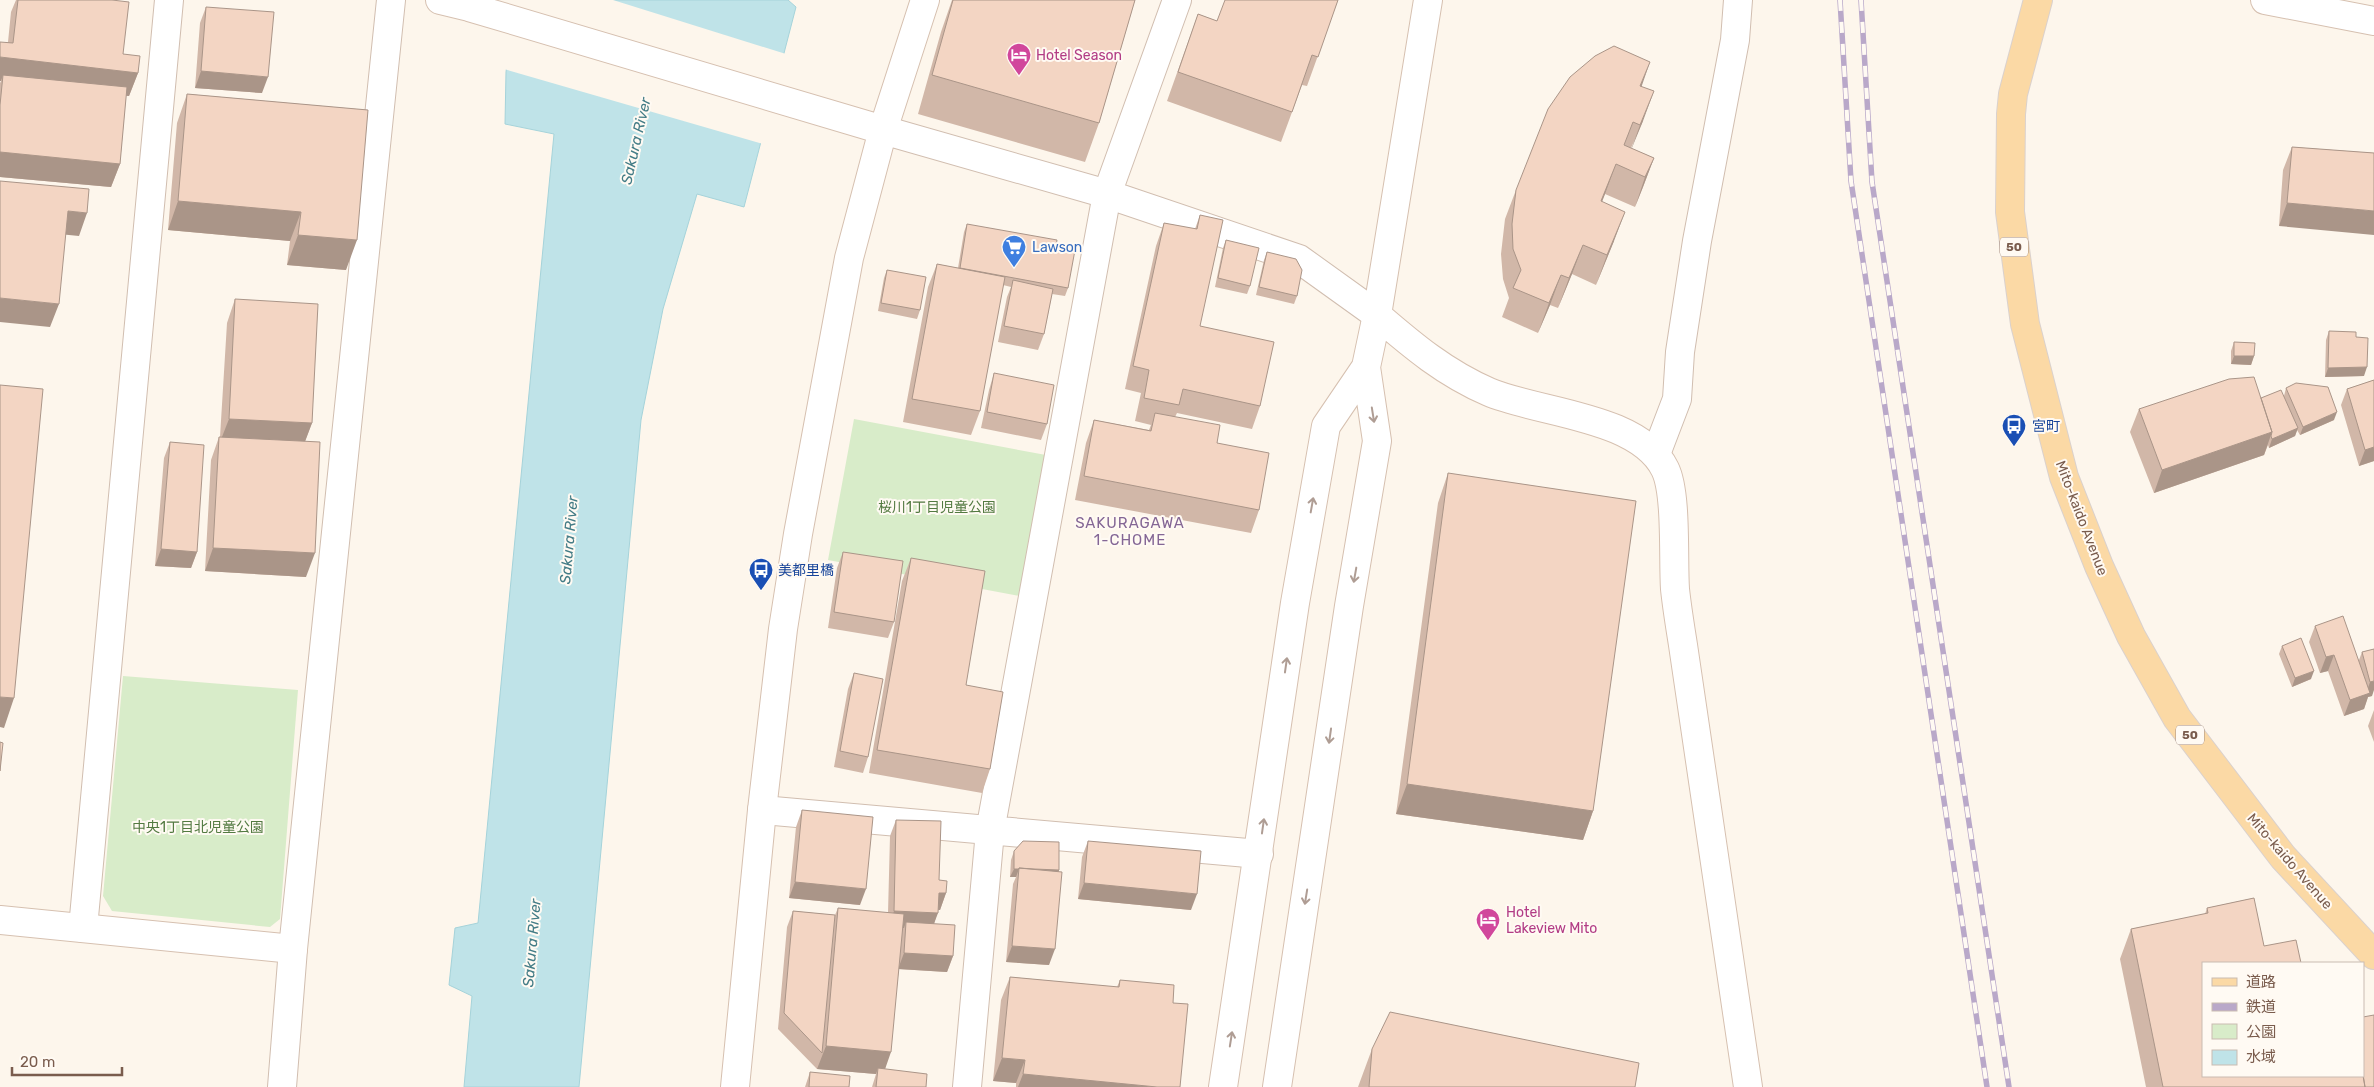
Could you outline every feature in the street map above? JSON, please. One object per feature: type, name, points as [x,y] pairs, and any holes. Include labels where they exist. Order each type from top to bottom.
[{"type":"main road","name":"Mito-kaido Avenue","points":[[2040,5],[2014,94],[2011,114],[2010,212],[2025,324],[2064,477],[2099,566],[2131,636],[2177,718],[2283,857],[2374,955]]},
{"type":"street","points":[[83,928],[169,0]]},
{"type":"street","points":[[282,1087],[293,949],[391,0]]},
{"type":"street","points":[[440,0],[1107,194],[1300,259],[1377,315],[1422,354],[1458,377],[1491,393],[1616,429],[1640,441],[1656,454],[1666,470],[1670,490],[1675,589],[1748,1087]]},
{"type":"street","points":[[735,1087],[762,810],[783,629],[798,534],[849,258],[883,130],[925,0]]},
{"type":"street","points":[[967,1087],[990,831],[1107,194],[1177,0]]},
{"type":"street","points":[[1277,1087],[1349,606],[1377,441],[1366,367],[1377,315],[1428,0]]},
{"type":"street","points":[[1656,454],[1677,399],[1680,352],[1697,241],[1736,40],[1738,0]]},
{"type":"street","points":[[2265,0],[2374,21]]},
{"type":"street","points":[[1223,1087],[1295,604],[1326,426],[1366,367]]},
{"type":"street","points":[[762,810],[1259,854]]},
{"type":"street","points":[[0,920],[293,949]]},
{"type":"green space","name":"桜川1丁目児童公園","points":[[854,419],[1046,455],[1020,596],[828,560]]},
{"type":"green space","name":"中央1丁目北児童公園","points":[[123,676],[298,690],[280,919],[270,927],[112,911],[103,896]]},
{"type":"water","name":"Sakura River","points":[[515,0],[788,0],[796,7],[744,207],[697,194],[663,309],[641,420],[579,1087],[464,1087],[472,996],[449,985],[455,928],[478,923],[554,134],[505,124],[506,72]]},
{"type":"pier","points":[[513,0],[613,0],[786,54],[763,144],[504,69]]},
{"type":"building","points":[[18,0],[112,0],[129,2],[123,54],[140,56],[138,73],[0,57],[0,42],[13,43]]},
{"type":"building","name":"Hotel Season","points":[[953,0],[1135,0],[1099,123],[932,75]]},
{"type":"building","points":[[1225,0],[1338,0],[1318,57],[1312,55],[1292,112],[1178,72],[1198,14],[1217,21]]},
{"type":"building","points":[[206,7],[274,12],[268,77],[201,71]]},
{"type":"building","points":[[1614,46],[1650,62],[1640,86],[1654,91],[1640,125],[1633,122],[1624,145],[1654,158],[1645,177],[1616,164],[1601,201],[1625,212],[1607,255],[1583,245],[1569,278],[1561,275],[1549,303],[1513,288],[1521,270],[1513,249],[1512,224],[1516,190],[1548,109],[1570,77],[1595,56]]},
{"type":"building","points":[[3,75],[127,87],[120,164],[0,152],[0,105]]},
{"type":"building","points":[[187,94],[368,110],[357,240],[298,235],[301,212],[178,201]]},
{"type":"building","points":[[2292,147],[2374,153],[2374,211],[2287,203]]},
{"type":"building","points":[[0,181],[89,189],[87,213],[68,211],[59,304],[0,298]]},
{"type":"building","points":[[1200,215],[1223,220],[1200,326],[1274,342],[1260,406],[1183,389],[1179,405],[1144,398],[1149,370],[1133,366],[1164,223],[1197,229]]},
{"type":"building","name":"Lawson","points":[[967,224],[1057,240],[1056,246],[1075,250],[1068,288],[960,268]]},
{"type":"building","points":[[1226,240],[1259,248],[1250,286],[1218,278]]},
{"type":"building","points":[[1267,252],[1296,259],[1302,270],[1297,296],[1259,287]]},
{"type":"building","points":[[937,264],[1005,277],[980,411],[912,399]]},
{"type":"building","points":[[887,270],[926,277],[920,310],[881,303]]},
{"type":"building","points":[[1013,280],[1053,289],[1044,334],[1004,326]]},
{"type":"building","points":[[235,299],[318,304],[312,423],[229,419]]},
{"type":"building","points":[[2329,331],[2356,332],[2356,337],[2368,338],[2367,367],[2328,368]]},
{"type":"building","points":[[2234,342],[2255,343],[2254,356],[2234,356]]},
{"type":"building","points":[[994,373],[1054,385],[1047,424],[987,412]]},
{"type":"building","points":[[2254,377],[2272,432],[2162,470],[2139,409],[2229,379]]},
{"type":"building","points":[[2374,380],[2374,447],[2365,450],[2347,389]]},
{"type":"building","points":[[2296,383],[2328,387],[2337,412],[2303,427],[2286,388]]},
{"type":"building","points":[[0,385],[43,389],[14,698],[0,697]]},
{"type":"building","points":[[2281,390],[2298,428],[2272,439],[2272,432],[2261,398]]},
{"type":"building","points":[[1155,413],[1220,425],[1217,443],[1269,453],[1259,510],[1084,476],[1094,420],[1151,431]]},
{"type":"building","points":[[219,437],[320,442],[315,553],[213,548]]},
{"type":"building","points":[[170,442],[204,445],[197,552],[161,549]]},
{"type":"building","points":[[1448,473],[1636,501],[1593,811],[1407,784]]},
{"type":"building","points":[[843,552],[903,561],[894,622],[834,612]]},
{"type":"building","points":[[911,558],[985,571],[966,685],[1003,692],[990,769],[877,750]]},
{"type":"building","points":[[2343,616],[2370,693],[2350,700],[2334,655],[2326,657],[2315,626]]},
{"type":"building","points":[[2301,638],[2314,671],[2295,678],[2282,646]]},
{"type":"building","points":[[2374,649],[2374,681],[2370,682],[2362,652]]},
{"type":"building","points":[[854,673],[883,679],[868,757],[840,751]]},
{"type":"building","points":[[0,742],[3,743],[0,771]]},
{"type":"building","points":[[802,810],[873,817],[866,889],[795,882]]},
{"type":"building","points":[[896,820],[941,821],[939,880],[947,881],[946,893],[939,893],[938,913],[894,911]]},
{"type":"building","points":[[1023,841],[1059,842],[1059,870],[1014,869],[1014,851]]},
{"type":"building","points":[[1088,841],[1201,851],[1197,894],[1084,883]]},
{"type":"building","points":[[1019,868],[1062,872],[1055,949],[1012,946]]},
{"type":"building","points":[[2254,898],[2264,946],[2296,940],[2301,962],[2202,962],[2202,1077],[2363,1077],[2365,1087],[2163,1087],[2131,929],[2208,913],[2207,908]]},
{"type":"building","points":[[838,908],[904,914],[891,1052],[826,1046]]},
{"type":"building","points":[[793,911],[835,915],[822,1053],[784,1013]]},
{"type":"building","points":[[906,922],[955,925],[953,956],[904,953]]},
{"type":"building","points":[[1010,977],[1119,987],[1120,980],[1174,985],[1173,1003],[1188,1004],[1180,1087],[1157,1087],[1023,1074],[1025,1060],[1002,1058]]},
{"type":"building","points":[[1390,1012],[1639,1063],[1635,1087],[1369,1087],[1372,1049]]},
{"type":"building","points":[[2374,1015],[2374,1087],[2365,1087],[2363,1077],[2364,1017]]},
{"type":"building","points":[[878,1068],[927,1074],[926,1087],[876,1087]]},
{"type":"building","points":[[810,1072],[850,1076],[849,1087],[809,1087]]},
{"type":"railway","points":[[1840,0],[1851,181],[1987,1087]]},
{"type":"railway","points":[[1861,0],[1872,182],[2009,1087]]},
{"type":"place","name":"Hotel Season","points":[[1019,76]]},
{"type":"place","name":"Lawson","points":[[1014,268]]},
{"type":"place","name":"宮町","points":[[2014,447]]},
{"type":"place","name":"美都里橋","points":[[761,591]]},
{"type":"place","name":"Hotel Lakeview Mito","points":[[1488,941]]},
{"type":"district","name":"SAKURAGAWA 1-CHOME","points":[[1130,532]]}]
